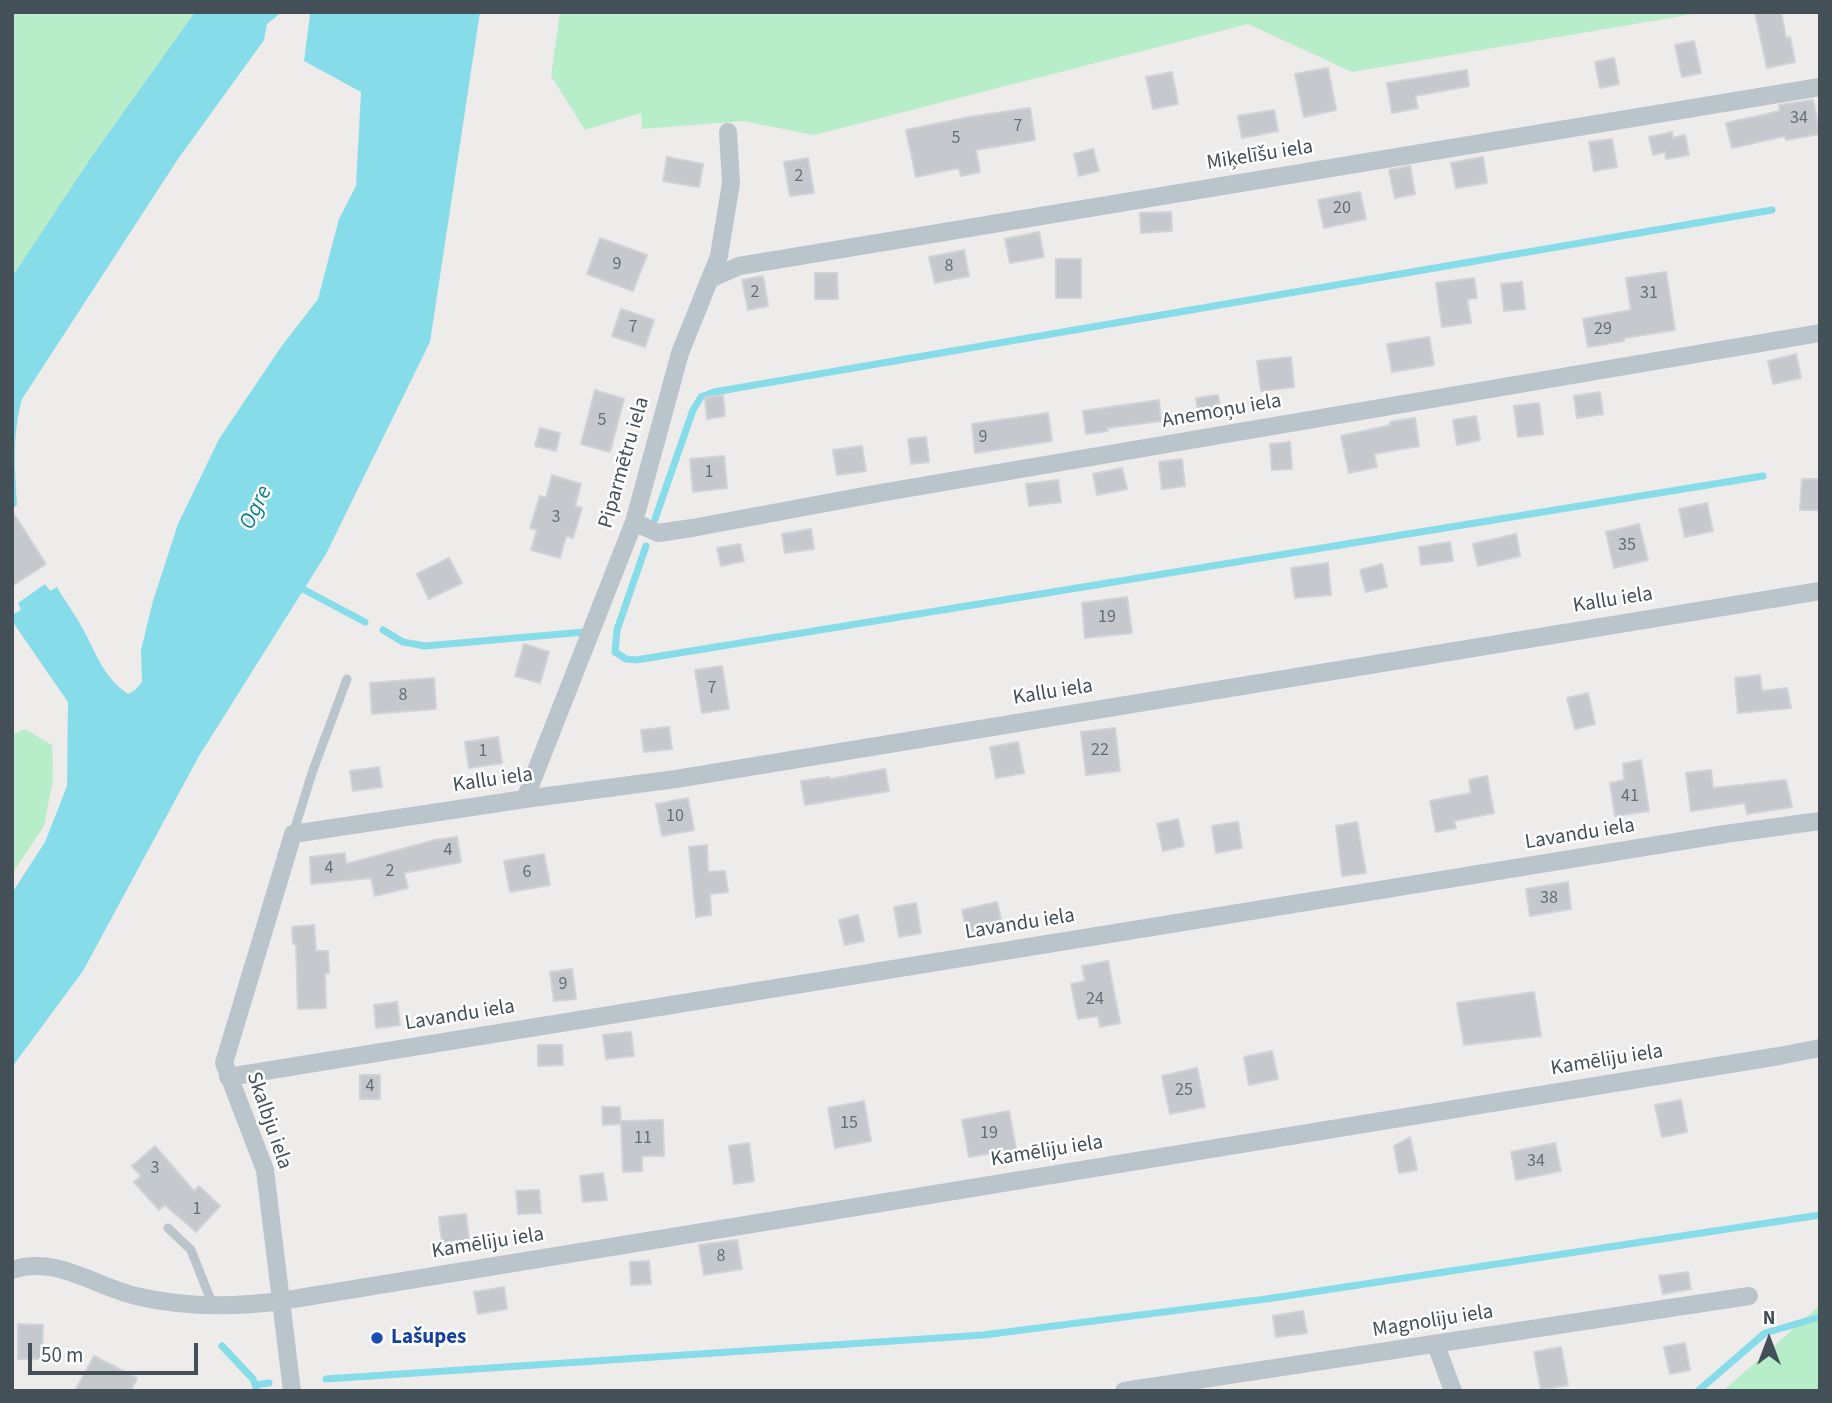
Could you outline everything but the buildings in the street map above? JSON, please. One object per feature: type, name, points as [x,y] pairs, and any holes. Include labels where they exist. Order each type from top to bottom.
[{"type":"street","name":"Miķelīšu iela","points":[[710,279],[739,266],[1820,87]]},
{"type":"street","name":"Piparmētru iela","points":[[525,799],[634,522],[680,353],[719,256],[731,183],[728,132]]},
{"type":"street","name":"Anemoņu iela","points":[[634,522],[659,533],[692,528],[880,493],[1820,333]]},
{"type":"street","name":"Kallu iela","points":[[293,834],[676,779],[1820,591]]},
{"type":"street","name":"Lavandu iela","points":[[228,1077],[1725,834],[1820,821]]},
{"type":"street","name":"Skalbju iela","points":[[292,1391],[265,1170],[224,1063],[293,834]]},
{"type":"street","name":"Kamēliju iela","points":[[12,1270],[26,1265],[46,1265],[64,1269],[111,1289],[164,1301],[247,1305],[281,1301],[1820,1048]]},
{"type":"street","name":"Magnoliju iela","points":[[1124,1391],[1749,1296]]},
{"type":"street","points":[[1436,1345],[1453,1391]]},
{"type":"lane","points":[[293,834],[313,770],[347,679]]},
{"type":"lane","points":[[168,1228],[191,1250],[212,1303]]},
{"type":"green space","points":[[12,12],[195,12],[90,159],[12,277]]},
{"type":"green space","points":[[560,12],[1705,12],[1352,72],[1248,24],[814,135],[743,121],[642,129],[641,113],[585,130],[551,76]]},
{"type":"green space","points":[[25,729],[52,745],[53,780],[44,826],[12,874],[12,735]]},
{"type":"green space","points":[[1820,1305],[1820,1391],[1723,1391]]},
{"type":"water","points":[[195,12],[282,12],[267,24],[264,40],[178,159],[22,399],[15,438],[17,505],[12,509],[12,277],[90,159]]},
{"type":"water","name":"Ogre","points":[[308,12],[480,12],[430,342],[326,554],[199,756],[83,971],[12,1067],[12,893],[45,842],[67,786],[68,702],[12,621],[12,615],[21,610],[18,603],[45,584],[50,591],[57,587],[113,681],[128,694],[142,682],[141,650],[153,601],[178,524],[219,439],[281,347],[318,299],[339,219],[356,186],[361,92],[304,61],[310,15]]},
{"type":"waterway","points":[[655,519],[693,410],[701,397],[714,392],[1772,210]]},
{"type":"waterway","points":[[646,546],[617,630],[615,652],[626,659],[636,660],[1763,476]]},
{"type":"waterway","points":[[297,586],[365,622]]},
{"type":"waterway","points":[[383,630],[403,642],[425,646],[584,632]]},
{"type":"waterway","points":[[326,1379],[983,1335],[1266,1299],[1820,1215]]},
{"type":"waterway","points":[[1698,1391],[1765,1333],[1820,1317]]},
{"type":"waterway","points":[[222,1346],[253,1379],[257,1391]]},
{"type":"waterway","points":[[255,1385],[269,1383]]},
{"type":"place","name":"Lašupes","points":[[377,1338]]}]
